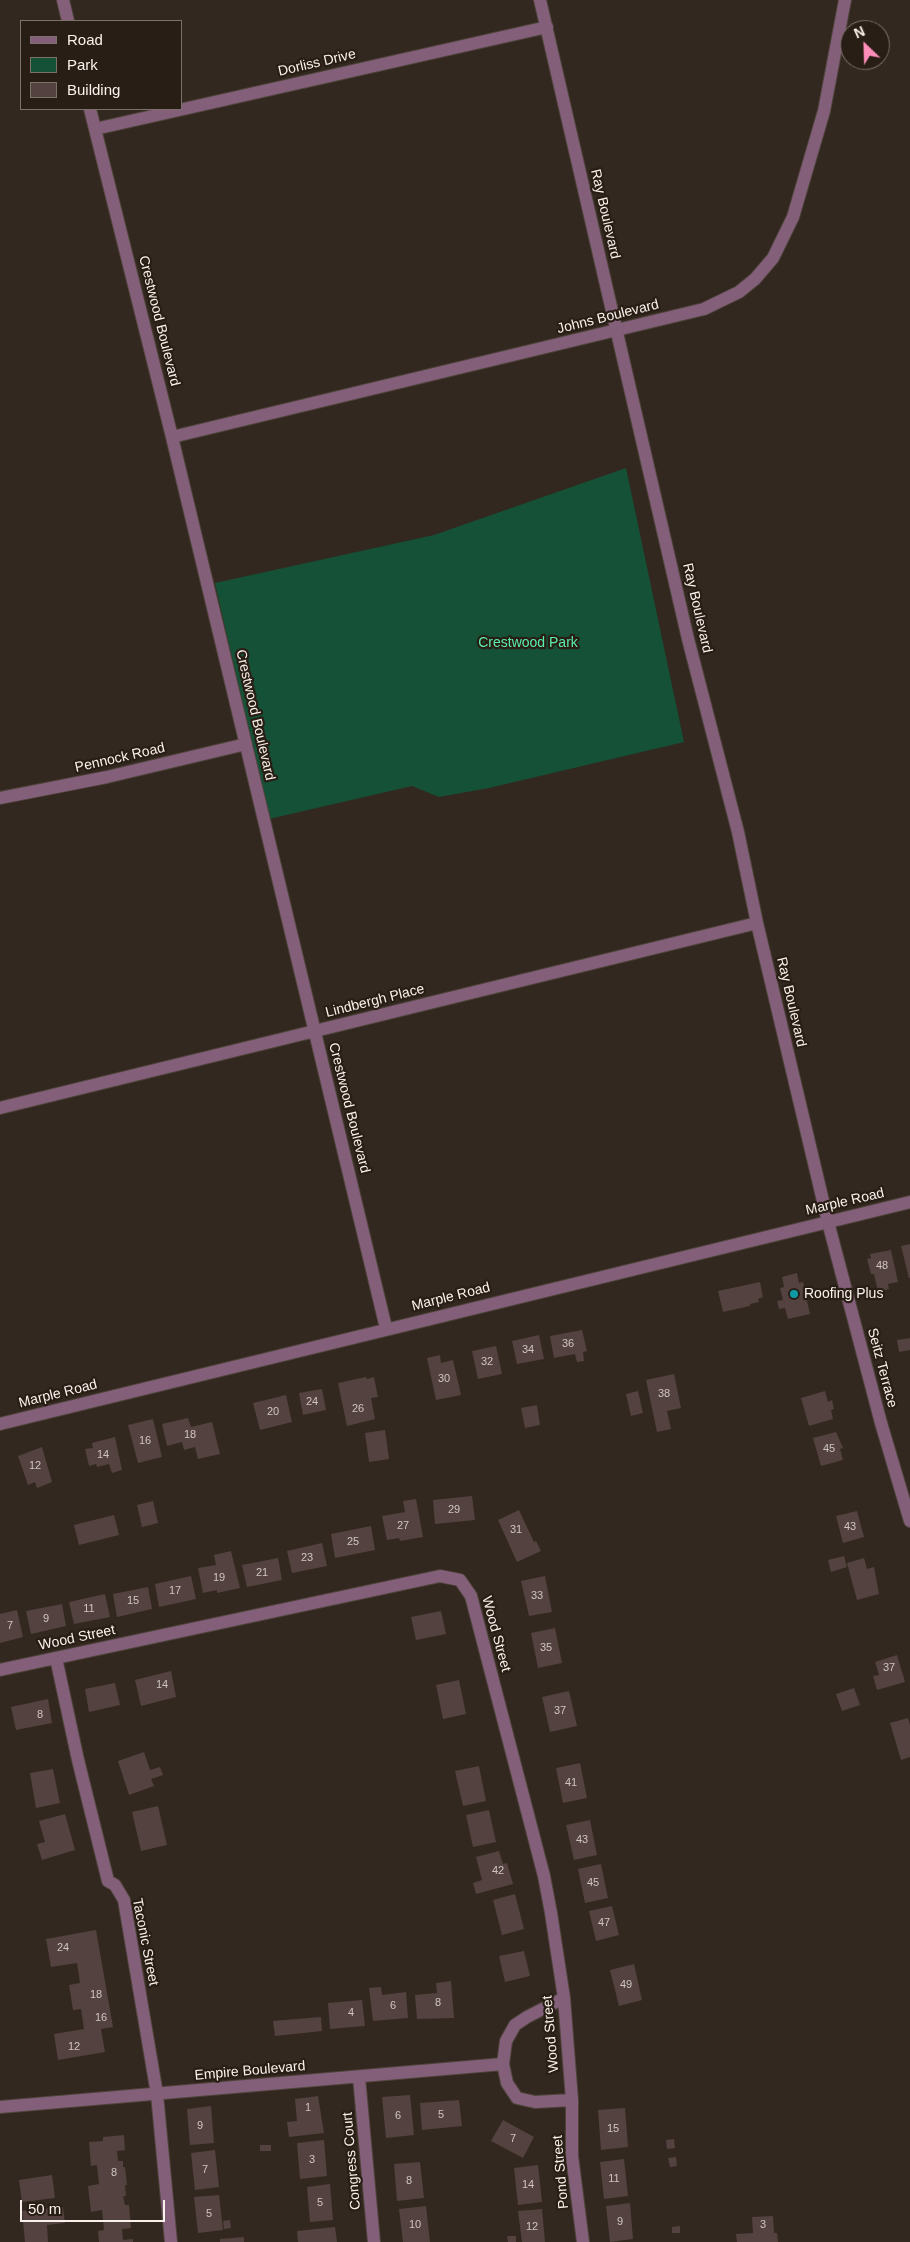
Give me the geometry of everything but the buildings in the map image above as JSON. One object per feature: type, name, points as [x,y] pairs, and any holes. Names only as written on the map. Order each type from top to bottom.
[{"type":"street","points":[[63,0],[68,20]]},
{"type":"street","name":"Ray Boulevard","points":[[540,0],[688,639],[738,832],[757,923],[828,1222]]},
{"type":"street","name":"Johns Boulevard","points":[[172,437],[704,309],[739,292],[773,258],[793,217],[824,111],[845,0]]},
{"type":"street","name":"Dorliss Drive","points":[[182,109],[547,27]]},
{"type":"street","name":"Crestwood Boulevard","points":[[90,110],[172,437],[386,1328]]},
{"type":"street","name":"Dorliss Drive","points":[[95,129],[179,110]]},
{"type":"street","name":"Pennock Road","points":[[0,798],[107,777],[246,744]]},
{"type":"street","name":"Lindbergh Place","points":[[0,1108],[757,923]]},
{"type":"street","name":"Marple Road","points":[[0,1424],[386,1328],[910,1202]]},
{"type":"street","name":"Seitz Terrace","points":[[828,1222],[881,1424],[910,1521]]},
{"type":"street","name":"Wood Street","points":[[0,1670],[440,1576],[460,1580],[471,1596],[544,1876],[564,1998],[572,2100]]},
{"type":"street","name":"Taconic Street","points":[[56,1658],[78,1760],[108,1881],[115,1885],[124,1900],[157,2094],[171,2242]]},
{"type":"street","points":[[564,1998],[527,2016],[515,2025],[506,2042],[503,2064],[507,2084],[517,2098],[535,2102],[572,2100]]},
{"type":"street","name":"Empire Boulevard","points":[[0,2107],[503,2064]]},
{"type":"street","name":"Congress Court","points":[[359,2077],[374,2242]]},
{"type":"street","name":"Pond Street","points":[[572,2100],[572,2156],[583,2242]]},
{"type":"green space","name":"Crestwood Park","points":[[626,468],[684,742],[489,788],[439,797],[412,786],[269,819],[215,583],[434,535]]},
{"type":"place","name":"Roofing Plus","points":[[794,1294]]}]
